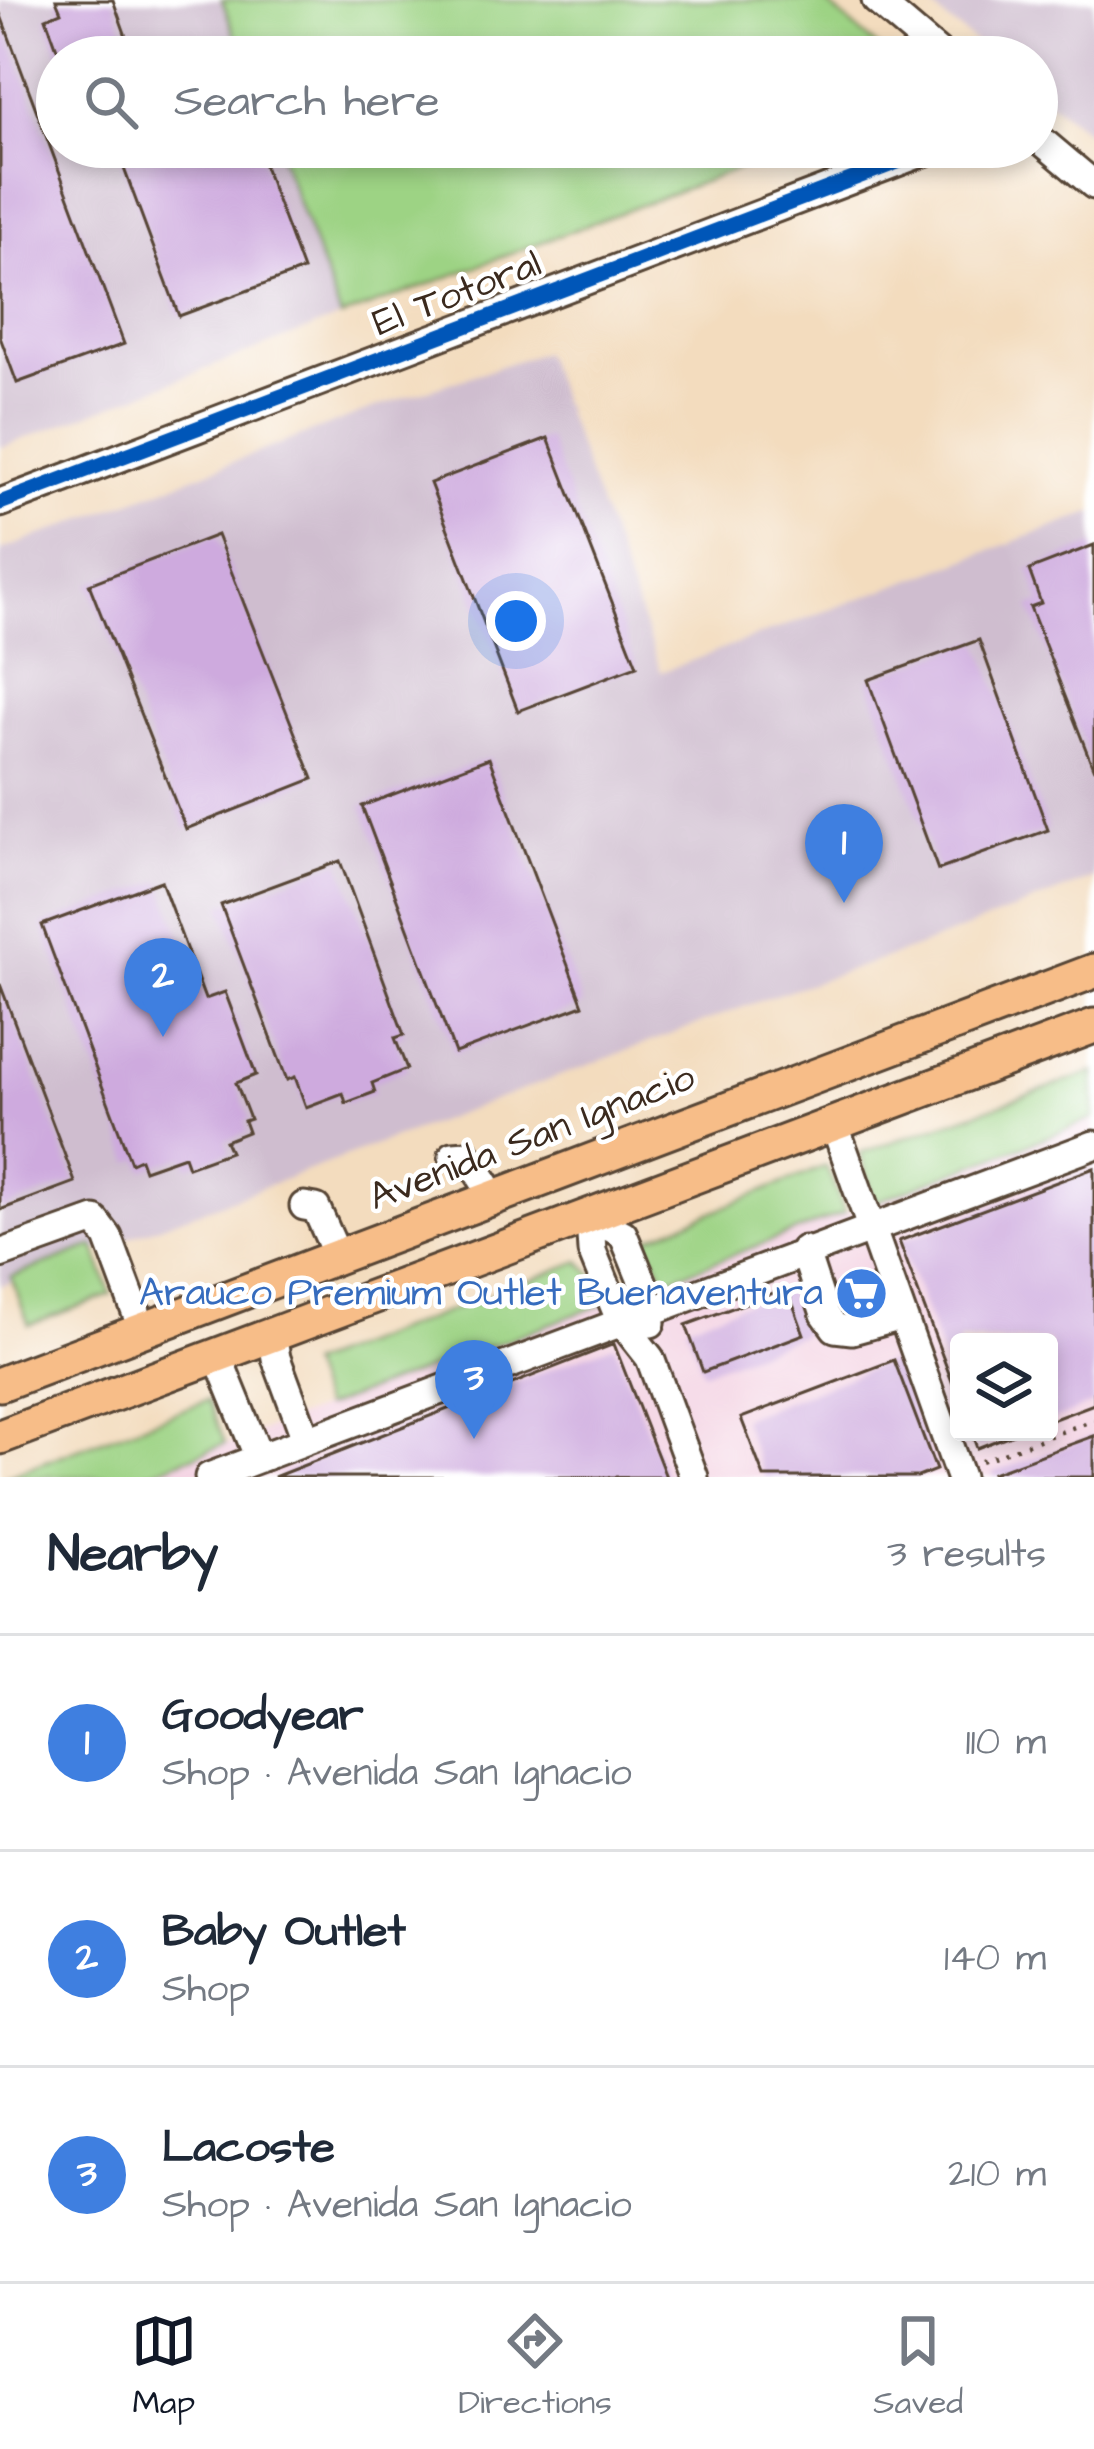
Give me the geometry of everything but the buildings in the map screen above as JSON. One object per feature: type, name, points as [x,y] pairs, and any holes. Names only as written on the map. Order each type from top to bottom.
[{"type":"main road","name":"Avenida San Ignacio","points":[[0,1384],[1094,971]]},
{"type":"main road","points":[[1038,992],[1041,1021],[1056,1041]]},
{"type":"main road","points":[[0,1437],[1094,1026]]},
{"type":"main road","points":[[896,1045],[912,1052],[921,1068],[914,1093]]},
{"type":"main road","points":[[49,1366],[48,1392],[65,1413]]},
{"type":"street","points":[[876,0],[919,36]]},
{"type":"street","points":[[1058,154],[1094,185]]},
{"type":"street","name":"El Totoral","points":[[0,503],[882,168]]},
{"type":"street","points":[[834,1123],[959,1473]]},
{"type":"street","points":[[208,1477],[1094,1144]]},
{"type":"street","points":[[453,1156],[467,1154],[494,1198]]},
{"type":"street","points":[[304,1206],[316,1208],[338,1257]]},
{"type":"street","points":[[598,1212],[623,1234],[651,1308],[650,1358]]},
{"type":"street","points":[[598,1212],[592,1251],[620,1320],[650,1358],[694,1477]]},
{"type":"street","points":[[0,1254],[95,1220],[108,1237],[143,1330]]},
{"type":"street","points":[[804,1250],[825,1314],[835,1328],[852,1330],[902,1316]]},
{"type":"street","points":[[272,1334],[276,1358],[306,1438]]},
{"type":"street","points":[[217,1355],[259,1458]]},
{"type":"path","points":[[959,1473],[1094,1420]]},
{"type":"shaded area","points":[[0,0],[222,0],[235,36],[36,36],[36,168],[285,168],[341,317],[0,448]]},
{"type":"shaded area","points":[[922,0],[1094,0],[1094,137],[1058,109],[1058,36],[967,36]]},
{"type":"shaded area","points":[[543,352],[661,672],[1094,512],[1094,878],[0,1286],[0,551],[377,407]]},
{"type":"shaded area","name":"Arauco Premium Outlet Buenaventura","points":[[1094,1119],[1094,1477],[138,1477]]},
{"type":"green space","points":[[222,0],[823,0],[865,36],[235,36]]},
{"type":"green space","points":[[285,168],[740,168],[341,317]]},
{"type":"green space","points":[[1094,1072],[1094,1119],[875,1202],[860,1153]]},
{"type":"green space","points":[[826,1166],[845,1213],[666,1280],[645,1239]]},
{"type":"green space","points":[[94,1246],[111,1295],[29,1325],[11,1277]]},
{"type":"green space","points":[[580,1261],[614,1300],[323,1408],[308,1365]]},
{"type":"green space","points":[[208,1400],[225,1444],[138,1477],[4,1477]]},
{"type":"cycle path","points":[[0,503],[882,168]]},
{"type":"place","name":"Goodyear","points":[[844,903]]},
{"type":"place","name":"Baby Outlet","points":[[163,1037]]},
{"type":"place","name":"Arauco Premium Outlet Buenaventura","points":[[862,1294]]},
{"type":"place","name":"Lacoste","points":[[474,1439]]}]
